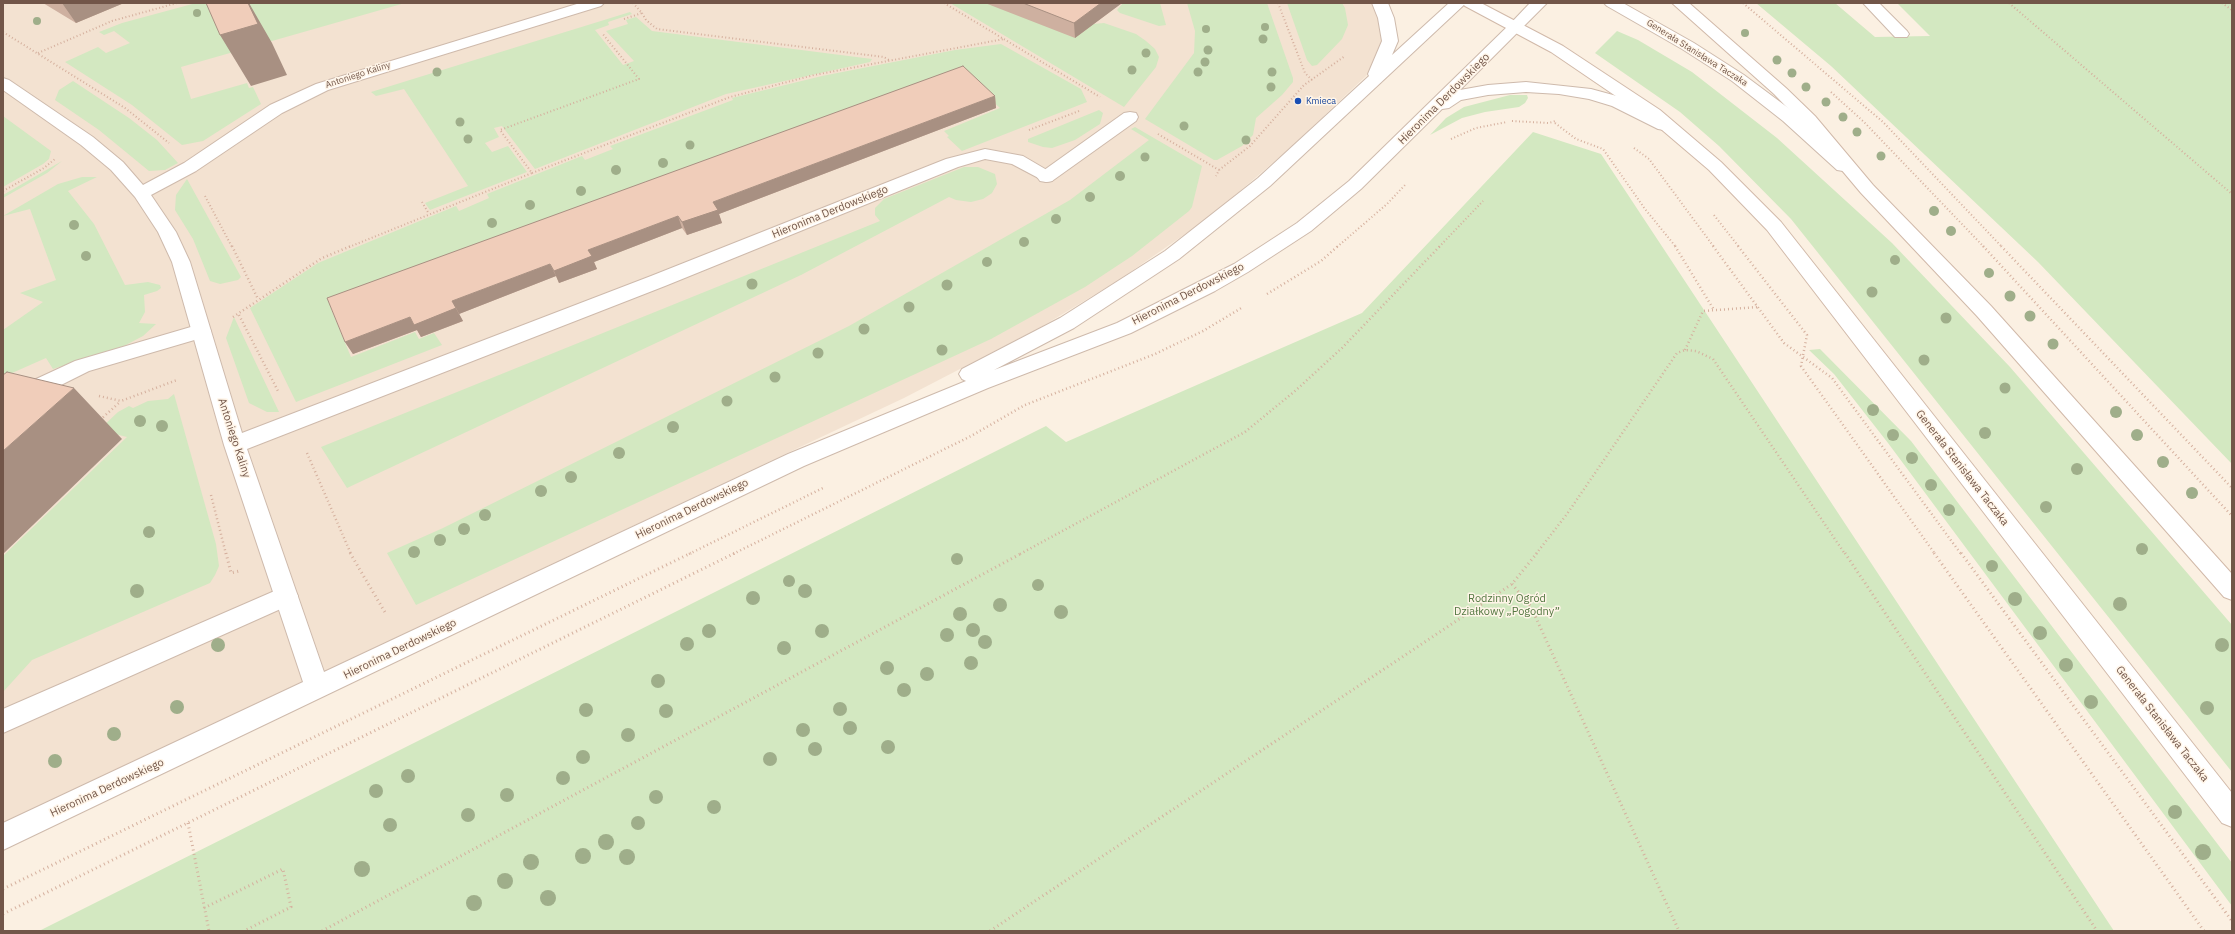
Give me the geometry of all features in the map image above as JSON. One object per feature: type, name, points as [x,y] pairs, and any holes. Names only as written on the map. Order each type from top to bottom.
[{"type":"street","name":"Antoniego Kaliny","points":[[141,193],[190,168],[276,109],[322,87],[596,3]]},
{"type":"street","points":[[1371,84],[1381,66],[1390,40],[1386,18],[1380,3]]},
{"type":"street","name":"Hieronima Derdowskiego","points":[[3,837],[796,460],[1067,323],[1118,292],[1172,255],[1224,216],[1303,147],[1458,3]]},
{"type":"street","points":[[1470,3],[1516,26]]},
{"type":"street","name":"Hieronima Derdowskiego","points":[[796,460],[981,383],[1110,334],[1208,286],[1241,268],[1304,227],[1361,180],[1539,3]]},
{"type":"street","name":"Generała Stanisława Taczaka","points":[[1612,3],[1693,49],[1764,97],[1820,145],[1867,189],[1984,311],[2232,590]]},
{"type":"street","name":"Generała Stanisława Taczaka","points":[[1680,3],[1780,91],[1809,120],[1867,189]]},
{"type":"street","points":[[1871,3],[1901,34]]},
{"type":"street","name":"Generała Stanisława Taczaka","points":[[1516,26],[1557,49],[1608,82],[1679,135],[1715,166],[1774,226],[2232,814]]},
{"type":"street","name":"Antoniego Kaliny","points":[[3,83],[87,141],[116,166],[141,193],[167,232],[181,262],[235,445],[318,688]]},
{"type":"street","name":"Generała Stanisława Taczaka","points":[[1430,112],[1456,96],[1472,92],[1508,87],[1560,89],[1591,94],[1618,102],[1650,117],[1679,135]]},
{"type":"street","name":"Hieronima Derdowskiego","points":[[235,445],[658,281],[952,163],[984,154],[991,155],[1017,160],[1046,177],[1130,117]]},
{"type":"street","points":[[3,406],[28,390],[82,366],[201,331]]},
{"type":"street","points":[[3,721],[286,596]]},
{"type":"path","points":[[38,54],[112,21],[177,3]]},
{"type":"path","points":[[633,3],[657,29],[884,57],[889,60]]},
{"type":"path","points":[[944,3],[1130,117],[1207,162]]},
{"type":"path","points":[[1278,3],[1305,73],[1312,80]]},
{"type":"path","points":[[1743,3],[1884,122],[2232,488]]},
{"type":"path","points":[[2009,3],[2232,194]]},
{"type":"path","points":[[2222,3],[2232,10]]},
{"type":"path","points":[[621,20],[642,13]]},
{"type":"path","points":[[532,173],[500,130],[640,79],[600,30],[605,28]]},
{"type":"path","points":[[201,331],[239,315],[258,299],[322,258],[532,173],[730,97],[814,75],[1004,39]]},
{"type":"path","points":[[1219,170],[1250,146],[1300,90],[1312,80],[1343,60],[1347,55]]},
{"type":"path","points":[[1826,88],[1864,122],[1936,196],[2232,516]]},
{"type":"path","points":[[1554,123],[1558,117]]},
{"type":"path","points":[[1449,140],[1476,128],[1509,121],[1554,123],[1576,139],[1603,149],[1645,209],[1681,254],[1714,310]]},
{"type":"path","points":[[1631,146],[1649,159],[1784,343],[1832,378],[2232,921]]},
{"type":"path","points":[[3,191],[44,168],[61,154]]},
{"type":"path","points":[[1262,296],[1321,261],[1387,204],[1409,181]]},
{"type":"path","points":[[322,931],[1245,432],[1295,391],[1342,348],[1483,201]]},
{"type":"path","points":[[422,202],[429,214]]},
{"type":"path","points":[[1712,212],[1806,335],[1801,366],[2204,931]]},
{"type":"path","points":[[3,914],[971,436],[1025,405],[1156,354],[1203,331],[1249,304]]},
{"type":"path","points":[[1685,350],[1703,311],[1758,307]]},
{"type":"path","points":[[239,315],[295,421],[347,547],[389,619]]},
{"type":"path","points":[[990,931],[1512,584],[1567,514],[1677,353],[1685,350],[1696,351],[1713,359],[1942,696],[2097,931]]},
{"type":"path","points":[[172,377],[181,384]]},
{"type":"path","points":[[96,425],[121,402]]},
{"type":"path","points":[[3,889],[826,487]]},
{"type":"path","points":[[209,488],[231,573],[276,562]]},
{"type":"path","points":[[1512,584],[1531,607],[1679,931]]},
{"type":"path","points":[[188,823],[209,931]]},
{"type":"path","points":[[204,908],[283,869],[291,908],[244,931]]},
{"type":"shaded area","points":[[3,3],[1373,3],[1382,31],[1383,48],[1366,76],[1290,148],[1211,216],[1119,280],[1041,327],[904,398],[3,823]]},
{"type":"green space","points":[[196,3],[405,3],[181,67],[191,99],[247,83],[249,88],[253,87],[261,104],[203,141],[182,145],[132,105],[65,62],[98,47],[106,53],[130,43],[114,31],[104,35],[99,32],[122,23]]},
{"type":"green space","points":[[950,3],[985,3],[1093,24],[1104,23],[1136,34],[1155,49],[1159,57],[1156,67],[1124,107]]},
{"type":"green space","points":[[1123,3],[1160,3],[1166,25],[1159,26],[1120,13],[1117,10]]},
{"type":"green space","points":[[1187,3],[1267,3],[1293,78],[1293,82],[1282,95],[1256,118],[1253,135],[1242,146],[1217,160],[1214,160],[1145,119],[1194,53],[1195,31]]},
{"type":"green space","points":[[1287,3],[1342,3],[1345,8],[1348,25],[1342,39],[1317,65],[1312,66],[1307,60]]},
{"type":"green space","points":[[1756,3],[1835,3],[1875,37],[1930,36],[1897,3],[2232,3],[2232,464],[2038,262],[1831,66]]},
{"type":"green space","points":[[630,12],[632,14],[608,22],[609,25],[595,30],[623,65],[634,61],[606,31],[628,24],[626,20],[636,17],[652,31],[872,59],[870,62],[726,94],[535,169],[502,126],[494,128],[499,137],[485,143],[492,152],[508,146],[527,172],[430,210],[425,203],[468,186],[404,89],[376,96],[371,92]]},
{"type":"green space","points":[[1617,31],[1638,40],[1692,72],[1777,138],[1892,243],[2010,367],[2232,625],[2232,772],[1791,219],[1719,146],[1680,112],[1595,53]]},
{"type":"green space","points":[[1001,44],[1081,89],[1087,102],[962,151],[947,137],[949,136],[944,131],[1000,108],[965,76],[331,309],[351,357],[415,332],[419,339],[434,333],[442,345],[296,402],[250,308],[318,263],[456,206],[459,211],[489,198],[487,194],[582,156],[585,160],[613,149],[610,146],[733,100],[732,98],[822,76],[955,50]]},
{"type":"green space","points":[[73,81],[129,118],[157,140],[178,163],[165,170],[149,171],[99,130],[55,100],[59,90]]},
{"type":"green space","points":[[1510,95],[1527,95],[1528,98],[1525,103],[1519,107],[1485,112],[1462,118],[1430,135],[1446,118],[1464,107]]},
{"type":"green space","points":[[1099,110],[1103,113],[1100,124],[1075,140],[1052,148],[1043,147],[1028,142],[1028,139]]},
{"type":"green space","points":[[3,116],[51,151],[49,159],[43,164],[3,187]]},
{"type":"green space","points":[[1135,127],[1202,166],[1192,207],[1189,211],[1132,256],[1085,287],[991,339],[416,605],[387,553],[443,528],[849,326],[1070,200],[1149,140],[1131,129]]},
{"type":"green space","name":"Rodzinny Ogród Działkowy „Pogodny”","points":[[1533,132],[1601,154],[2114,931],[39,931],[1046,426],[1066,442],[1362,313]]},
{"type":"green space","points":[[62,161],[47,173],[3,198],[3,195]]},
{"type":"green space","points":[[964,167],[978,167],[995,174],[997,184],[992,193],[983,199],[971,202],[956,200],[949,197],[801,275],[347,488],[321,447],[880,221],[875,215],[875,208],[884,199]]},
{"type":"green space","points":[[82,177],[97,177],[68,191],[94,224],[125,285],[148,282],[160,285],[161,288],[157,291],[144,295],[145,312],[139,323],[156,324],[143,336],[124,346],[53,369],[46,358],[3,377],[3,330],[43,302],[20,293],[56,280],[30,209],[3,216],[58,184]]},
{"type":"green space","points":[[187,179],[241,277],[238,280],[220,284],[210,281],[193,239],[175,210],[176,195]]},
{"type":"green space","points":[[234,317],[279,412],[267,412],[249,403],[226,338]]},
{"type":"green space","points":[[1820,349],[1911,441],[2232,863],[2232,906],[1888,443],[1834,374],[1809,350]]},
{"type":"green space","points":[[174,394],[216,544],[219,566],[215,575],[210,583],[32,660],[3,692],[3,556],[127,437],[99,430],[118,412],[129,406],[133,408],[148,401],[168,399]]},
{"type":"building","points":[[206,3],[248,3],[258,24],[220,35]]},
{"type":"building","points":[[1023,3],[1101,3],[1074,23]]},
{"type":"building","points":[[963,66],[995,96],[713,202],[718,210],[682,222],[678,216],[588,250],[592,256],[554,271],[550,264],[452,301],[456,308],[414,325],[410,317],[345,342],[327,298]]},
{"type":"building","points":[[7,372],[74,388],[3,451],[3,375]]},
{"type":"place","name":"Kmieca","points":[[1298,101]]}]
